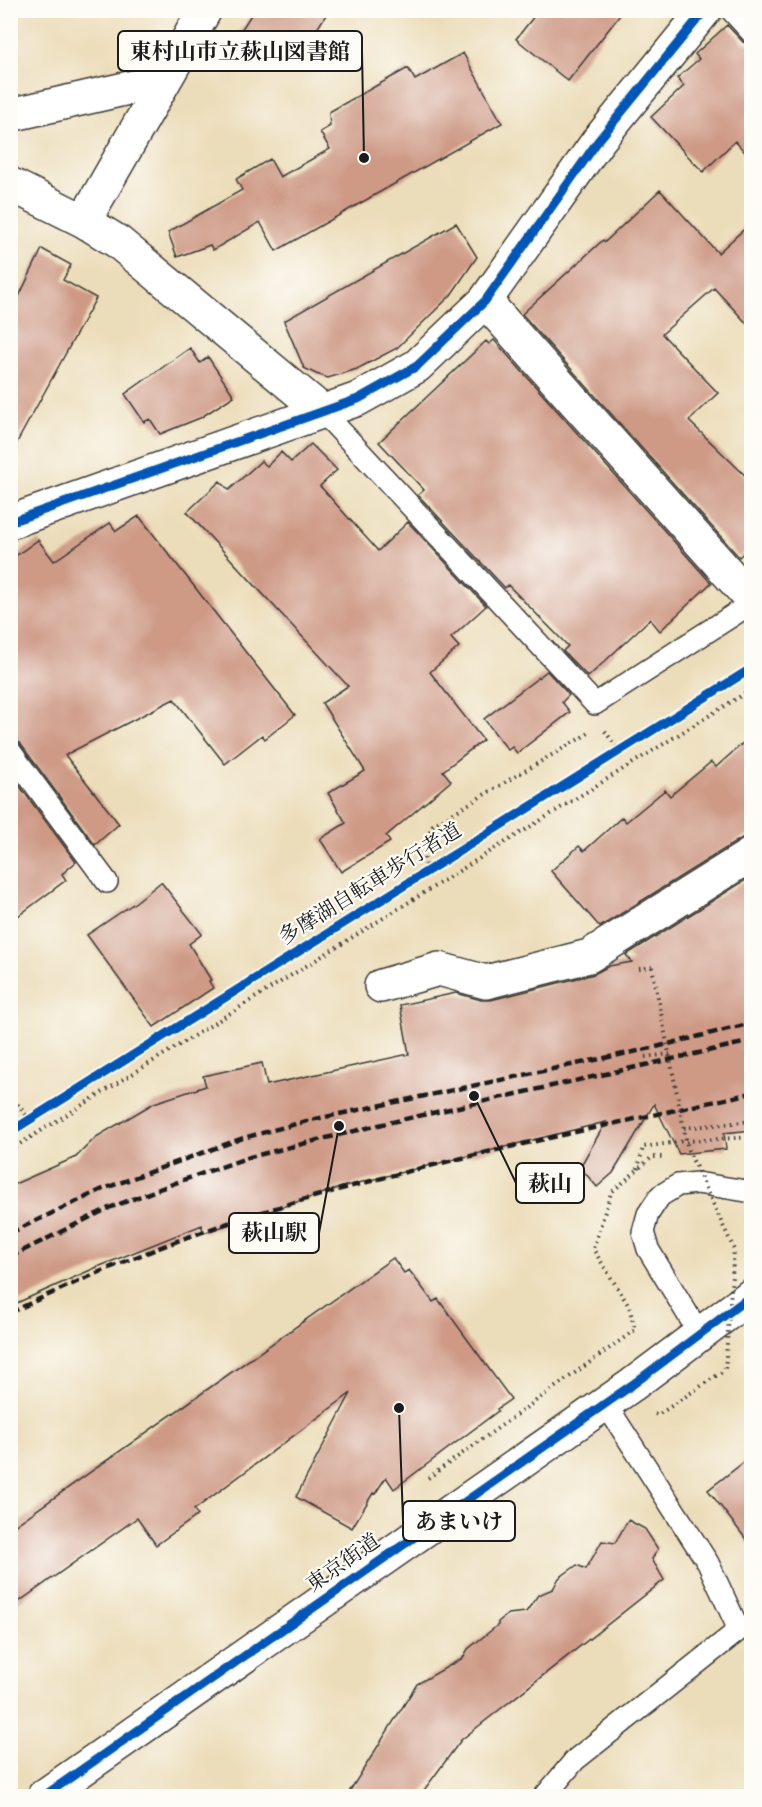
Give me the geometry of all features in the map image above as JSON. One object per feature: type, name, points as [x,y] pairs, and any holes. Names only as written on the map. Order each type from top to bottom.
[{"type":"street","points":[[84,221],[205,10]]},
{"type":"street","points":[[10,522],[358,399],[417,366],[485,301],[598,141],[705,10]]},
{"type":"street","points":[[10,115],[164,80]]},
{"type":"street","points":[[10,184],[84,221],[118,242],[322,411]]},
{"type":"street","points":[[485,301],[752,602]]},
{"type":"street","points":[[381,986],[439,969],[486,982],[589,956],[752,855]]},
{"type":"street","name":"東京街道","points":[[44,1797],[632,1385],[752,1295]]},
{"type":"lane","points":[[731,10],[752,33]]},
{"type":"lane","points":[[322,411],[595,704],[752,602]]},
{"type":"lane","points":[[10,751],[107,882]]},
{"type":"lane","points":[[699,1333],[648,1249],[643,1232],[648,1214],[660,1196],[678,1185],[697,1183],[752,1192]]},
{"type":"lane","points":[[545,1797],[575,1760],[739,1630],[708,1563],[605,1403]]},
{"type":"path","points":[[10,1150],[752,689]]},
{"type":"path","points":[[595,704],[601,726],[619,751]]},
{"type":"path","points":[[427,872],[422,847],[432,825],[601,726]]},
{"type":"path","points":[[609,758],[628,745]]},
{"type":"path","points":[[652,967],[688,1149],[734,1250],[725,1370],[658,1415]]},
{"type":"path","points":[[645,1058],[670,1054]]},
{"type":"path","points":[[10,1095],[30,1120]]},
{"type":"path","points":[[20,1126],[40,1114]]},
{"type":"path","points":[[684,1128],[752,1121]]},
{"type":"path","points":[[638,1169],[643,1148],[686,1141],[752,1137]]},
{"type":"path","points":[[428,1478],[635,1330],[629,1306],[593,1249],[611,1192],[652,1157],[674,1157]]},
{"type":"path","points":[[685,1158],[696,1158]]},
{"type":"path","points":[[723,1356],[733,1349]]},
{"type":"building","points":[[254,10],[329,10],[292,69],[238,35]]},
{"type":"building","points":[[539,10],[624,10],[568,81],[516,39]]},
{"type":"building","points":[[727,25],[743,42],[752,45],[752,160],[735,141],[703,172],[651,117],[684,86],[677,78],[699,59],[695,54]]},
{"type":"building","points":[[463,53],[502,123],[276,251],[260,222],[213,250],[210,245],[177,257],[168,232],[242,190],[236,179],[270,159],[280,177],[330,149],[320,132],[330,126],[329,112],[408,68],[415,80]]},
{"type":"building","points":[[660,190],[718,253],[752,222],[752,329],[714,288],[662,334],[718,393],[689,421],[752,482],[752,545],[739,557],[522,314],[603,240],[605,242]]},
{"type":"building","points":[[456,223],[477,257],[451,295],[397,348],[357,369],[328,378],[304,368],[284,321]]},
{"type":"building","points":[[42,249],[71,265],[63,280],[96,298],[10,455],[10,315]]},
{"type":"building","points":[[494,340],[711,583],[660,631],[650,619],[588,677],[563,651],[568,646],[508,585],[505,588],[418,495],[424,490],[379,442],[486,341],[489,344]]},
{"type":"building","points":[[190,348],[200,363],[208,357],[234,396],[200,418],[160,434],[150,419],[144,422],[125,394]]},
{"type":"building","points":[[311,444],[337,470],[320,486],[378,551],[408,522],[486,606],[451,638],[459,647],[430,672],[483,740],[443,771],[451,781],[386,836],[390,842],[341,872],[320,839],[346,823],[328,793],[365,771],[322,703],[348,686],[187,512],[220,481],[229,490],[261,461],[267,466],[281,452],[291,462]]},
{"type":"building","points":[[139,516],[295,715],[265,739],[262,735],[225,764],[174,699],[65,755],[119,824],[95,845],[20,743],[10,739],[10,560],[38,540],[54,561],[110,523],[116,531]]},
{"type":"building","points":[[547,671],[569,695],[562,702],[570,712],[517,753],[512,747],[508,750],[484,719]]},
{"type":"building","points":[[752,735],[752,835],[742,838],[600,927],[551,871],[579,846],[584,851],[622,817],[626,822],[665,790],[670,796],[711,762],[716,767]]},
{"type":"building","points":[[10,773],[76,862],[62,874],[66,880],[10,922]]},
{"type":"building","points":[[752,876],[752,1130],[724,1133],[726,1149],[679,1154],[654,1104],[613,1173],[597,1187],[580,1167],[606,1122],[342,1187],[203,1233],[202,1225],[95,1268],[10,1306],[10,1186],[76,1157],[96,1137],[154,1103],[206,1086],[203,1076],[262,1063],[267,1085],[409,1054],[400,1005],[456,993],[481,1000],[491,1000],[594,974],[609,966],[632,962],[626,955]]},
{"type":"building","points":[[161,882],[202,934],[189,944],[211,980],[209,981],[213,988],[154,1027],[87,935]]},
{"type":"building","points":[[393,1258],[404,1273],[409,1270],[433,1302],[438,1299],[511,1399],[497,1409],[498,1411],[394,1489],[386,1477],[375,1494],[373,1493],[352,1528],[296,1497],[351,1393],[194,1510],[198,1515],[156,1545],[137,1518],[10,1608],[10,1529]]},
{"type":"building","points":[[752,1456],[752,1547],[708,1490]]},
{"type":"building","points":[[628,1520],[645,1529],[658,1549],[652,1559],[664,1580],[461,1740],[419,1797],[346,1797],[417,1684],[463,1658],[468,1649],[508,1614],[526,1612],[538,1595],[553,1589],[559,1578],[577,1565],[586,1569],[602,1541],[615,1543]]},
{"type":"railway","points":[[10,1233],[103,1189],[243,1138],[311,1120],[652,1048],[752,1023]]},
{"type":"railway","points":[[10,1257],[109,1208],[250,1157],[383,1124],[752,1041]]},
{"type":"railway","points":[[10,1313],[69,1285],[159,1248],[219,1226],[312,1197],[500,1149],[752,1093]]},
{"type":"cycle path","points":[[10,522],[358,399],[417,366],[485,301],[598,141],[705,10]]},
{"type":"cycle path","name":"多摩湖自転車歩行者道","points":[[10,1132],[752,668]]},
{"type":"cycle path","points":[[44,1796],[632,1385],[752,1295]]},
{"type":"place","name":"東村山市立萩山図書館","points":[[364,158]]},
{"type":"place","name":"萩山","points":[[474,1096]]},
{"type":"place","name":"萩山駅","points":[[339,1126]]},
{"type":"place","name":"あまいけ","points":[[399,1408]]}]
